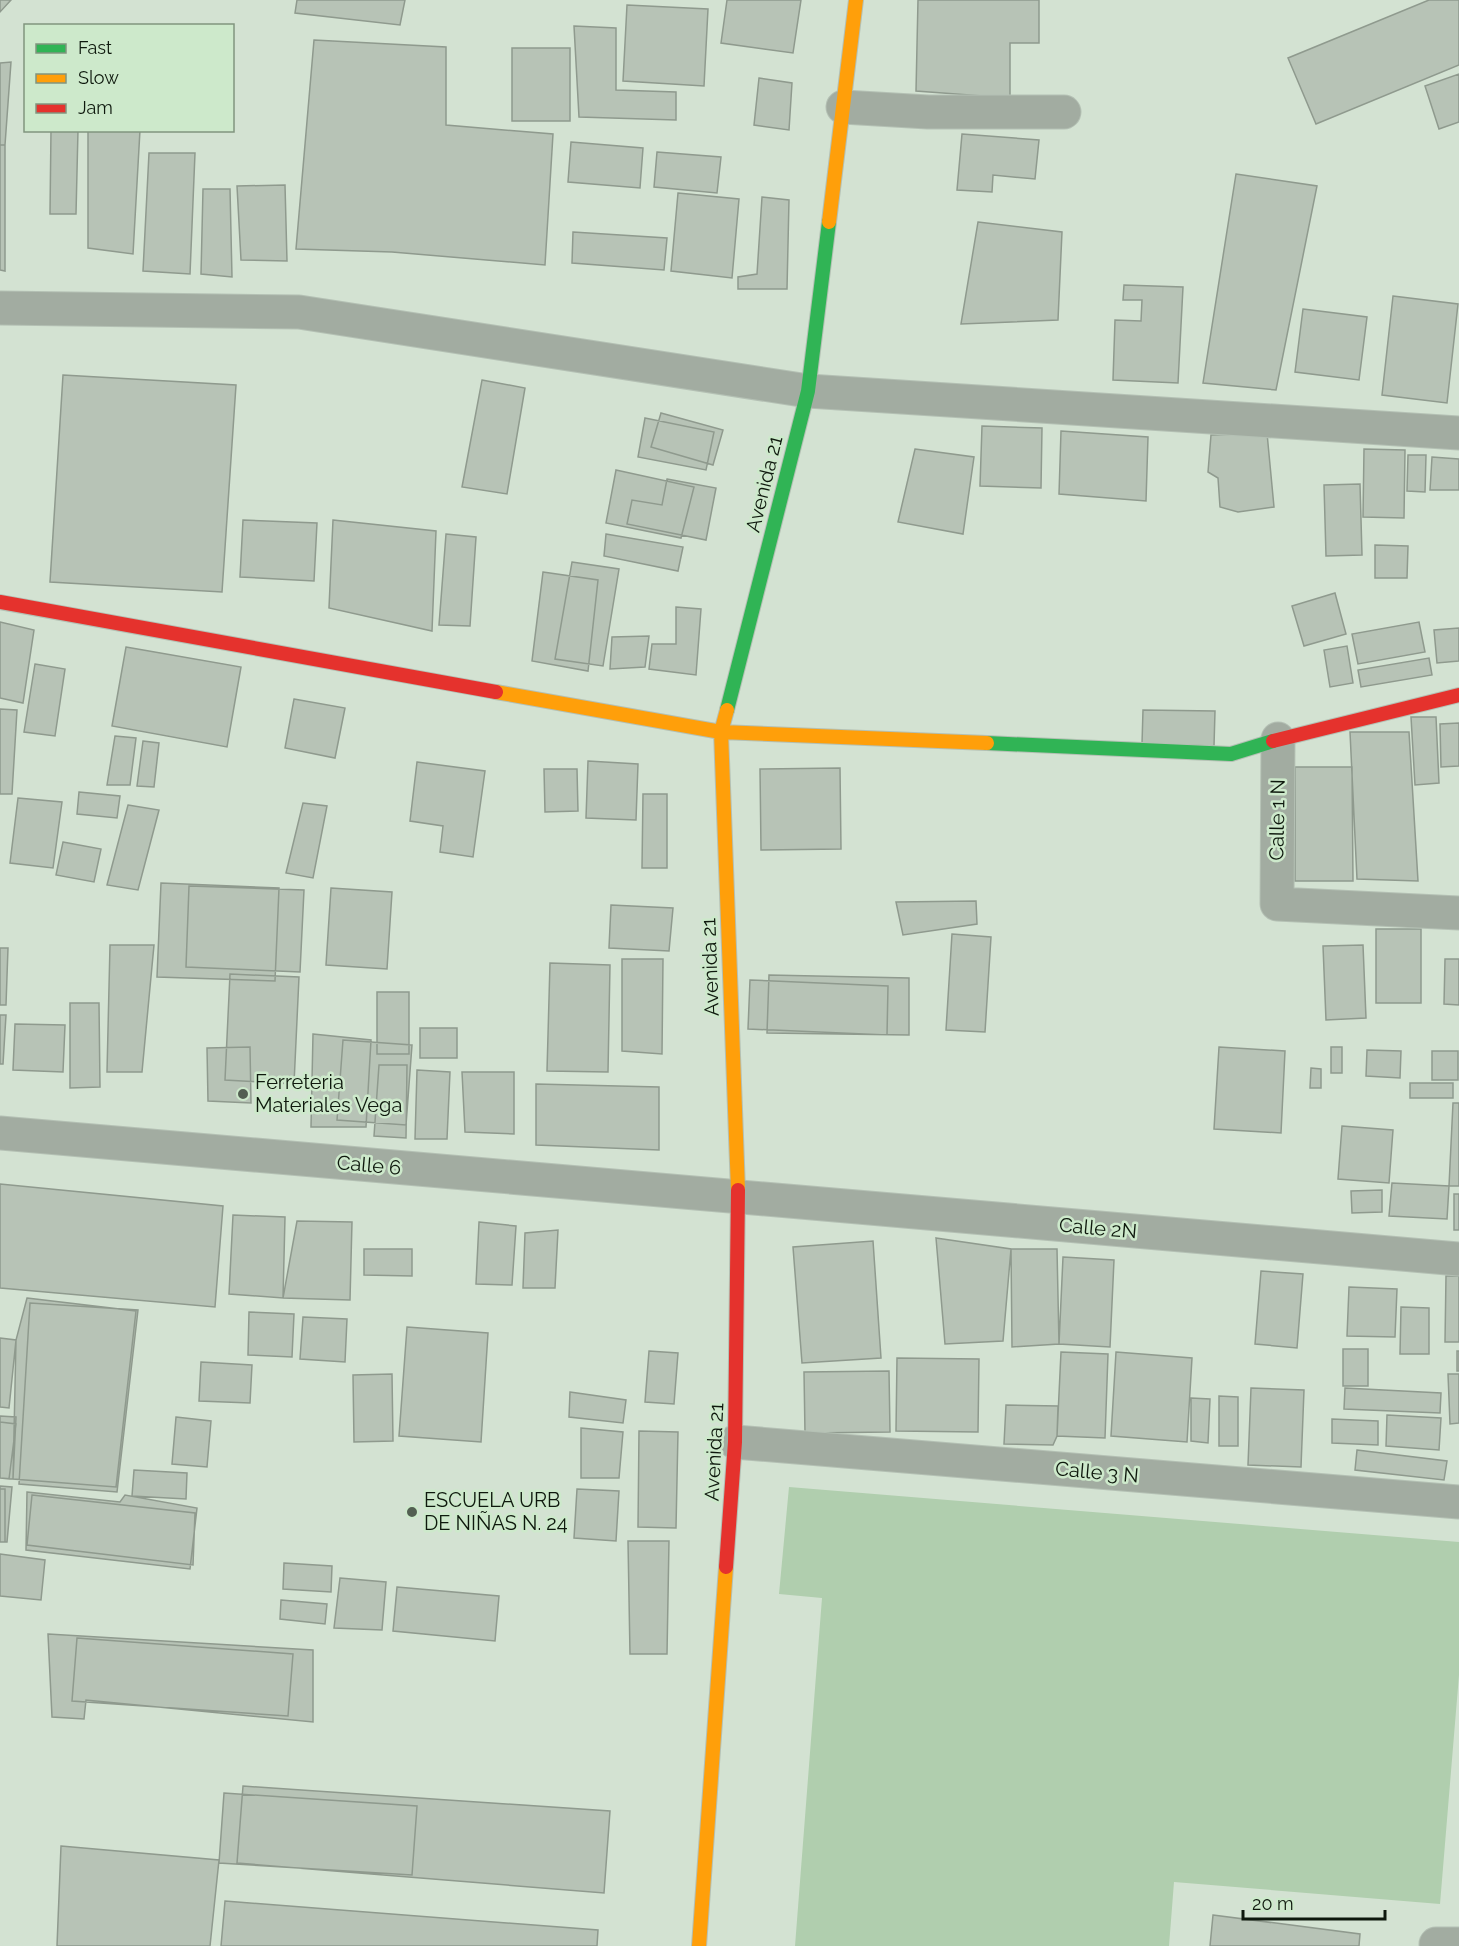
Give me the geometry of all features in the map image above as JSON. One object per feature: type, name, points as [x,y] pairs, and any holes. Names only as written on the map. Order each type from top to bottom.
[{"type":"main road","name":"Avenida 21","points":[[699,1946],[735,1442],[738,1197],[721,732],[807,392],[856,0]]},
{"type":"main road","points":[[0,602],[721,732],[1231,754],[1459,695]]},
{"type":"street","points":[[843,107],[928,112],[1064,112]]},
{"type":"street","points":[[0,308],[299,312],[807,392],[1459,433]]},
{"type":"street","name":"Calle 1 N","points":[[1278,740],[1277,904],[1459,913]]},
{"type":"street","name":"Calle 6","points":[[0,1133],[738,1197]]},
{"type":"street","name":"Calle 2N","points":[[738,1197],[1459,1258]]},
{"type":"street","name":"Calle 3 N","points":[[735,1442],[1459,1502]]},
{"type":"green space","points":[[789,1487],[1459,1542],[1459,1675],[1440,1904],[1174,1882],[1169,1946],[795,1946],[822,1598],[779,1594]]},
{"type":"building","points":[[0,0],[11,0],[0,12]]},
{"type":"building","points":[[297,0],[405,0],[400,25],[295,13]]},
{"type":"building","points":[[727,0],[801,0],[793,53],[721,43]]},
{"type":"building","points":[[918,0],[1039,0],[1039,43],[1010,43],[1010,98],[916,91]]},
{"type":"building","points":[[1429,0],[1459,0],[1459,65],[1316,124],[1288,58]]},
{"type":"building","points":[[627,5],[708,9],[704,86],[623,81]]},
{"type":"building","points":[[574,26],[616,28],[616,90],[676,92],[676,120],[579,117]]},
{"type":"building","points":[[314,40],[446,47],[446,125],[553,134],[545,265],[392,252],[296,249]]},
{"type":"building","points":[[512,48],[570,48],[570,121],[512,121]]},
{"type":"building","points":[[11,62],[5,145],[0,145],[0,63]]},
{"type":"building","points":[[1459,74],[1459,122],[1439,129],[1425,86]]},
{"type":"building","points":[[759,78],[792,83],[789,130],[754,125]]},
{"type":"building","points":[[51,132],[78,132],[76,214],[50,214]]},
{"type":"building","points":[[88,132],[140,132],[133,254],[88,248]]},
{"type":"building","points":[[962,134],[1039,140],[1035,179],[993,175],[992,192],[957,190]]},
{"type":"building","points":[[571,142],[643,148],[640,188],[568,182]]},
{"type":"building","points":[[0,145],[5,145],[5,271],[0,270]]},
{"type":"building","points":[[657,152],[721,157],[717,193],[654,187]]},
{"type":"building","points":[[149,153],[195,153],[190,274],[143,271]]},
{"type":"building","points":[[1236,174],[1317,186],[1276,390],[1203,383]]},
{"type":"building","points":[[285,185],[287,261],[241,260],[237,186]]},
{"type":"building","points":[[203,189],[230,189],[232,277],[201,274]]},
{"type":"building","points":[[678,193],[739,199],[732,278],[671,271]]},
{"type":"building","points":[[762,197],[789,200],[787,289],[738,289],[738,277],[757,274]]},
{"type":"building","points":[[978,222],[1062,232],[1058,320],[961,324]]},
{"type":"building","points":[[573,232],[667,238],[664,270],[572,263]]},
{"type":"building","points":[[1124,285],[1183,287],[1178,383],[1113,380],[1115,320],[1141,321],[1142,300],[1123,300]]},
{"type":"building","points":[[1393,296],[1458,304],[1447,403],[1382,395]]},
{"type":"building","points":[[1303,309],[1367,317],[1359,380],[1295,372]]},
{"type":"building","points":[[63,375],[236,385],[222,592],[50,582]]},
{"type":"building","points":[[482,380],[525,388],[507,494],[462,487]]},
{"type":"building","points":[[661,413],[723,430],[713,465],[651,447]]},
{"type":"building","points":[[645,418],[714,432],[706,470],[638,457]]},
{"type":"building","points":[[982,426],[1042,428],[1041,488],[980,486]]},
{"type":"building","points":[[1061,431],[1148,437],[1146,501],[1059,494]]},
{"type":"building","points":[[1267,433],[1274,507],[1238,512],[1220,507],[1218,478],[1208,472],[1211,435]]},
{"type":"building","points":[[915,449],[974,457],[963,534],[898,522]]},
{"type":"building","points":[[1364,449],[1405,450],[1404,518],[1363,517]]},
{"type":"building","points":[[1408,455],[1426,455],[1425,492],[1407,491]]},
{"type":"building","points":[[1432,457],[1459,459],[1459,490],[1430,490]]},
{"type":"building","points":[[616,470],[694,487],[681,538],[606,523]]},
{"type":"building","points":[[667,479],[716,488],[706,540],[627,524],[632,500],[662,505]]},
{"type":"building","points":[[1360,484],[1362,555],[1326,556],[1324,485]]},
{"type":"building","points":[[243,520],[317,523],[314,581],[240,577]]},
{"type":"building","points":[[333,520],[436,531],[432,631],[329,608]]},
{"type":"building","points":[[446,534],[476,537],[470,626],[439,625]]},
{"type":"building","points":[[606,534],[683,547],[678,571],[604,556]]},
{"type":"building","points":[[1375,545],[1408,546],[1407,578],[1375,578]]},
{"type":"building","points":[[572,562],[619,569],[603,666],[555,659]]},
{"type":"building","points":[[543,572],[598,580],[588,671],[532,661]]},
{"type":"building","points":[[1335,593],[1346,634],[1304,646],[1292,606]]},
{"type":"building","points":[[676,607],[701,609],[696,675],[649,669],[652,644],[676,644]]},
{"type":"building","points":[[0,622],[34,630],[23,703],[0,698]]},
{"type":"building","points":[[1419,622],[1425,652],[1358,664],[1352,634]]},
{"type":"building","points":[[1459,628],[1459,661],[1437,663],[1434,630]]},
{"type":"building","points":[[649,636],[645,667],[610,669],[612,637]]},
{"type":"building","points":[[1347,646],[1353,683],[1330,687],[1324,650]]},
{"type":"building","points":[[126,647],[241,667],[227,747],[112,726]]},
{"type":"building","points":[[1429,658],[1432,675],[1361,687],[1358,670]]},
{"type":"building","points":[[35,664],[65,669],[55,736],[24,732]]},
{"type":"building","points":[[294,699],[345,708],[335,758],[285,748]]},
{"type":"building","points":[[0,709],[17,710],[12,794],[0,794]]},
{"type":"building","points":[[1143,710],[1215,711],[1214,746],[1142,744]]},
{"type":"building","points":[[1411,717],[1436,717],[1439,783],[1415,785]]},
{"type":"building","points":[[1459,723],[1459,766],[1441,767],[1440,724]]},
{"type":"building","points":[[1350,732],[1409,732],[1418,881],[1357,879]]},
{"type":"building","points":[[115,736],[136,738],[130,785],[107,785]]},
{"type":"building","points":[[143,741],[159,743],[154,787],[137,786]]},
{"type":"building","points":[[588,761],[638,764],[636,820],[586,818]]},
{"type":"building","points":[[417,762],[485,771],[473,857],[440,852],[443,826],[410,821]]},
{"type":"building","points":[[1295,767],[1352,767],[1353,881],[1295,881]]},
{"type":"building","points":[[840,768],[841,849],[761,850],[760,769]]},
{"type":"building","points":[[544,769],[577,769],[578,811],[545,812]]},
{"type":"building","points":[[79,792],[120,796],[117,818],[77,814]]},
{"type":"building","points":[[643,794],[667,794],[667,868],[642,868]]},
{"type":"building","points":[[18,798],[62,802],[53,868],[10,863]]},
{"type":"building","points":[[303,803],[327,806],[313,878],[286,873]]},
{"type":"building","points":[[128,805],[159,810],[138,890],[107,885]]},
{"type":"building","points":[[63,842],[101,849],[94,882],[56,875]]},
{"type":"building","points":[[161,883],[279,888],[275,981],[157,977]]},
{"type":"building","points":[[189,886],[304,890],[300,972],[186,967]]},
{"type":"building","points":[[331,888],[392,892],[387,969],[326,965]]},
{"type":"building","points":[[976,901],[977,924],[903,935],[896,902]]},
{"type":"building","points":[[611,905],[673,908],[669,951],[609,948]]},
{"type":"building","points":[[1376,929],[1421,929],[1421,1003],[1376,1003]]},
{"type":"building","points":[[952,934],[991,937],[985,1032],[946,1030]]},
{"type":"building","points":[[110,945],[154,945],[142,1072],[107,1072]]},
{"type":"building","points":[[1363,945],[1366,1018],[1326,1020],[1323,946]]},
{"type":"building","points":[[0,948],[8,948],[6,1005],[0,1005]]},
{"type":"building","points":[[622,959],[663,959],[662,1054],[622,1051]]},
{"type":"building","points":[[1445,959],[1459,959],[1459,1005],[1444,1004]]},
{"type":"building","points":[[550,963],[610,965],[608,1072],[547,1071]]},
{"type":"building","points":[[230,974],[299,977],[294,1084],[225,1080]]},
{"type":"building","points":[[769,975],[909,978],[909,1035],[767,1033]]},
{"type":"building","points":[[750,980],[888,986],[887,1035],[748,1029]]},
{"type":"building","points":[[377,992],[409,992],[409,1054],[377,1054]]},
{"type":"building","points":[[70,1003],[99,1003],[100,1087],[70,1088]]},
{"type":"building","points":[[0,1015],[6,1015],[3,1064],[0,1064]]},
{"type":"building","points":[[15,1024],[65,1025],[63,1072],[13,1070]]},
{"type":"building","points":[[420,1028],[457,1028],[457,1058],[420,1058]]},
{"type":"building","points":[[313,1034],[371,1040],[366,1127],[311,1127]]},
{"type":"building","points":[[343,1040],[412,1045],[406,1125],[337,1120]]},
{"type":"building","points":[[250,1047],[251,1103],[208,1101],[207,1048]]},
{"type":"building","points":[[1219,1047],[1285,1051],[1281,1133],[1214,1129]]},
{"type":"building","points":[[1331,1047],[1342,1047],[1342,1073],[1331,1073]]},
{"type":"building","points":[[1367,1050],[1401,1051],[1400,1078],[1366,1076]]},
{"type":"building","points":[[1432,1051],[1458,1051],[1458,1080],[1432,1080]]},
{"type":"building","points":[[379,1065],[407,1065],[406,1138],[374,1136]]},
{"type":"building","points":[[1311,1068],[1321,1069],[1321,1088],[1310,1088]]},
{"type":"building","points":[[417,1070],[450,1072],[447,1139],[415,1139]]},
{"type":"building","points":[[462,1072],[514,1072],[514,1134],[465,1132]]},
{"type":"building","points":[[1410,1083],[1453,1083],[1453,1098],[1410,1098]]},
{"type":"building","points":[[536,1084],[659,1087],[659,1150],[536,1145]]},
{"type":"building","points":[[1453,1103],[1459,1103],[1459,1186],[1449,1186]]},
{"type":"building","points":[[1342,1126],[1393,1130],[1389,1183],[1338,1179]]},
{"type":"building","points":[[1392,1183],[1449,1186],[1447,1219],[1389,1216]]},
{"type":"building","points":[[0,1184],[223,1206],[215,1307],[0,1288]]},
{"type":"building","points":[[1382,1190],[1382,1212],[1352,1213],[1351,1191]]},
{"type":"building","points":[[1454,1194],[1459,1194],[1459,1230],[1454,1230]]},
{"type":"building","points":[[233,1215],[285,1217],[283,1298],[229,1294]]},
{"type":"building","points":[[297,1221],[352,1222],[350,1300],[283,1298]]},
{"type":"building","points":[[479,1222],[516,1226],[512,1285],[476,1284]]},
{"type":"building","points":[[558,1230],[555,1288],[523,1288],[525,1233]]},
{"type":"building","points":[[936,1238],[1011,1249],[1003,1341],[945,1344]]},
{"type":"building","points":[[873,1241],[881,1358],[802,1363],[793,1247]]},
{"type":"building","points":[[364,1249],[412,1249],[412,1276],[364,1275]]},
{"type":"building","points":[[1011,1249],[1057,1249],[1059,1344],[1012,1347]]},
{"type":"building","points":[[1063,1257],[1114,1260],[1110,1347],[1059,1344]]},
{"type":"building","points":[[1261,1271],[1303,1274],[1297,1348],[1255,1344]]},
{"type":"building","points":[[1446,1276],[1459,1276],[1459,1342],[1445,1342]]},
{"type":"building","points":[[1349,1287],[1397,1289],[1395,1337],[1347,1336]]},
{"type":"building","points":[[27,1298],[136,1311],[116,1487],[13,1479],[16,1340]]},
{"type":"building","points":[[30,1303],[138,1310],[117,1492],[19,1484]]},
{"type":"building","points":[[1401,1307],[1429,1308],[1429,1354],[1400,1354]]},
{"type":"building","points":[[249,1312],[294,1314],[292,1357],[248,1355]]},
{"type":"building","points":[[303,1317],[347,1319],[345,1362],[300,1359]]},
{"type":"building","points":[[407,1327],[488,1333],[481,1442],[399,1436]]},
{"type":"building","points":[[0,1338],[16,1340],[9,1408],[0,1407]]},
{"type":"building","points":[[1343,1349],[1368,1349],[1368,1386],[1343,1386]]},
{"type":"building","points":[[649,1351],[678,1353],[674,1404],[645,1402]]},
{"type":"building","points":[[1457,1351],[1459,1351],[1459,1371],[1457,1371]]},
{"type":"building","points":[[1061,1352],[1108,1354],[1105,1438],[1057,1436]]},
{"type":"building","points":[[1116,1352],[1192,1358],[1187,1442],[1111,1436]]},
{"type":"building","points":[[897,1358],[979,1359],[978,1432],[896,1431]]},
{"type":"building","points":[[201,1362],[252,1365],[250,1403],[199,1401]]},
{"type":"building","points":[[889,1371],[890,1432],[805,1433],[804,1372]]},
{"type":"building","points":[[392,1374],[393,1441],[354,1442],[353,1375]]},
{"type":"building","points":[[1448,1374],[1459,1374],[1459,1423],[1450,1424]]},
{"type":"building","points":[[1251,1388],[1304,1390],[1301,1467],[1248,1465]]},
{"type":"building","points":[[1345,1388],[1441,1393],[1440,1413],[1344,1409]]},
{"type":"building","points":[[570,1392],[626,1400],[623,1423],[569,1417]]},
{"type":"building","points":[[1219,1396],[1238,1397],[1238,1446],[1219,1446]]},
{"type":"building","points":[[1191,1398],[1210,1399],[1208,1443],[1191,1441]]},
{"type":"building","points":[[1006,1405],[1058,1406],[1057,1436],[1053,1445],[1004,1444]]},
{"type":"building","points":[[1387,1415],[1441,1418],[1439,1450],[1386,1446]]},
{"type":"building","points":[[0,1416],[16,1417],[13,1479],[0,1478]]},
{"type":"building","points":[[176,1417],[211,1421],[207,1467],[172,1464]]},
{"type":"building","points":[[1332,1419],[1378,1421],[1378,1445],[1332,1443]]},
{"type":"building","points":[[0,1422],[16,1424],[9,1479],[0,1478]]},
{"type":"building","points":[[581,1428],[623,1432],[619,1478],[581,1478]]},
{"type":"building","points":[[639,1431],[678,1432],[676,1528],[638,1527]]},
{"type":"building","points":[[1357,1450],[1447,1461],[1444,1480],[1355,1470]]},
{"type":"building","points":[[134,1470],[187,1473],[186,1499],[132,1496]]},
{"type":"building","points":[[0,1486],[12,1487],[7,1542],[0,1542]]},
{"type":"building","points":[[0,1489],[5,1489],[5,1542],[0,1542]]},
{"type":"building","points":[[577,1489],[619,1491],[616,1541],[574,1538]]},
{"type":"building","points":[[27,1492],[120,1502],[125,1495],[197,1508],[190,1569],[26,1550]]},
{"type":"building","points":[[32,1495],[195,1513],[193,1565],[27,1545]]},
{"type":"building","points":[[628,1541],[669,1541],[667,1654],[630,1654]]},
{"type":"building","points":[[0,1554],[45,1560],[41,1600],[0,1596]]},
{"type":"building","points":[[284,1563],[332,1566],[331,1592],[283,1589]]},
{"type":"building","points":[[340,1578],[386,1582],[382,1630],[334,1628]]},
{"type":"building","points":[[397,1587],[499,1596],[495,1641],[393,1631]]},
{"type":"building","points":[[281,1600],[327,1604],[325,1624],[280,1619]]},
{"type":"building","points":[[48,1634],[313,1650],[313,1722],[86,1700],[84,1719],[52,1717]]},
{"type":"building","points":[[77,1638],[293,1654],[288,1716],[72,1701]]},
{"type":"building","points":[[243,1786],[610,1811],[604,1893],[237,1863]]},
{"type":"building","points":[[224,1793],[417,1806],[412,1875],[219,1863]]},
{"type":"building","points":[[61,1846],[219,1860],[210,1946],[57,1946]]},
{"type":"building","points":[[225,1901],[598,1930],[597,1946],[221,1946]]},
{"type":"building","points":[[1213,1915],[1360,1934],[1359,1946],[1210,1946]]},
{"type":"traffic: fast","points":[[727,710],[808,391],[829,222]]},
{"type":"traffic: fast","points":[[987,743],[1231,754],[1273,741]]},
{"type":"traffic: slow","points":[[829,222],[856,0]]},
{"type":"traffic: slow","points":[[496,692],[721,732],[987,743]]},
{"type":"traffic: slow","points":[[727,710],[721,732],[738,1190]]},
{"type":"traffic: slow","points":[[699,1946],[726,1567]]},
{"type":"traffic: jam","points":[[0,602],[496,692]]},
{"type":"traffic: jam","points":[[1273,741],[1459,695]]},
{"type":"traffic: jam","points":[[726,1567],[735,1442],[738,1190]]},
{"type":"place","name":"Ferreteria Materiales Vega","points":[[243,1094]]},
{"type":"place","name":"ESCUELA URB DE NIÑAS N. 24","points":[[412,1512]]}]
